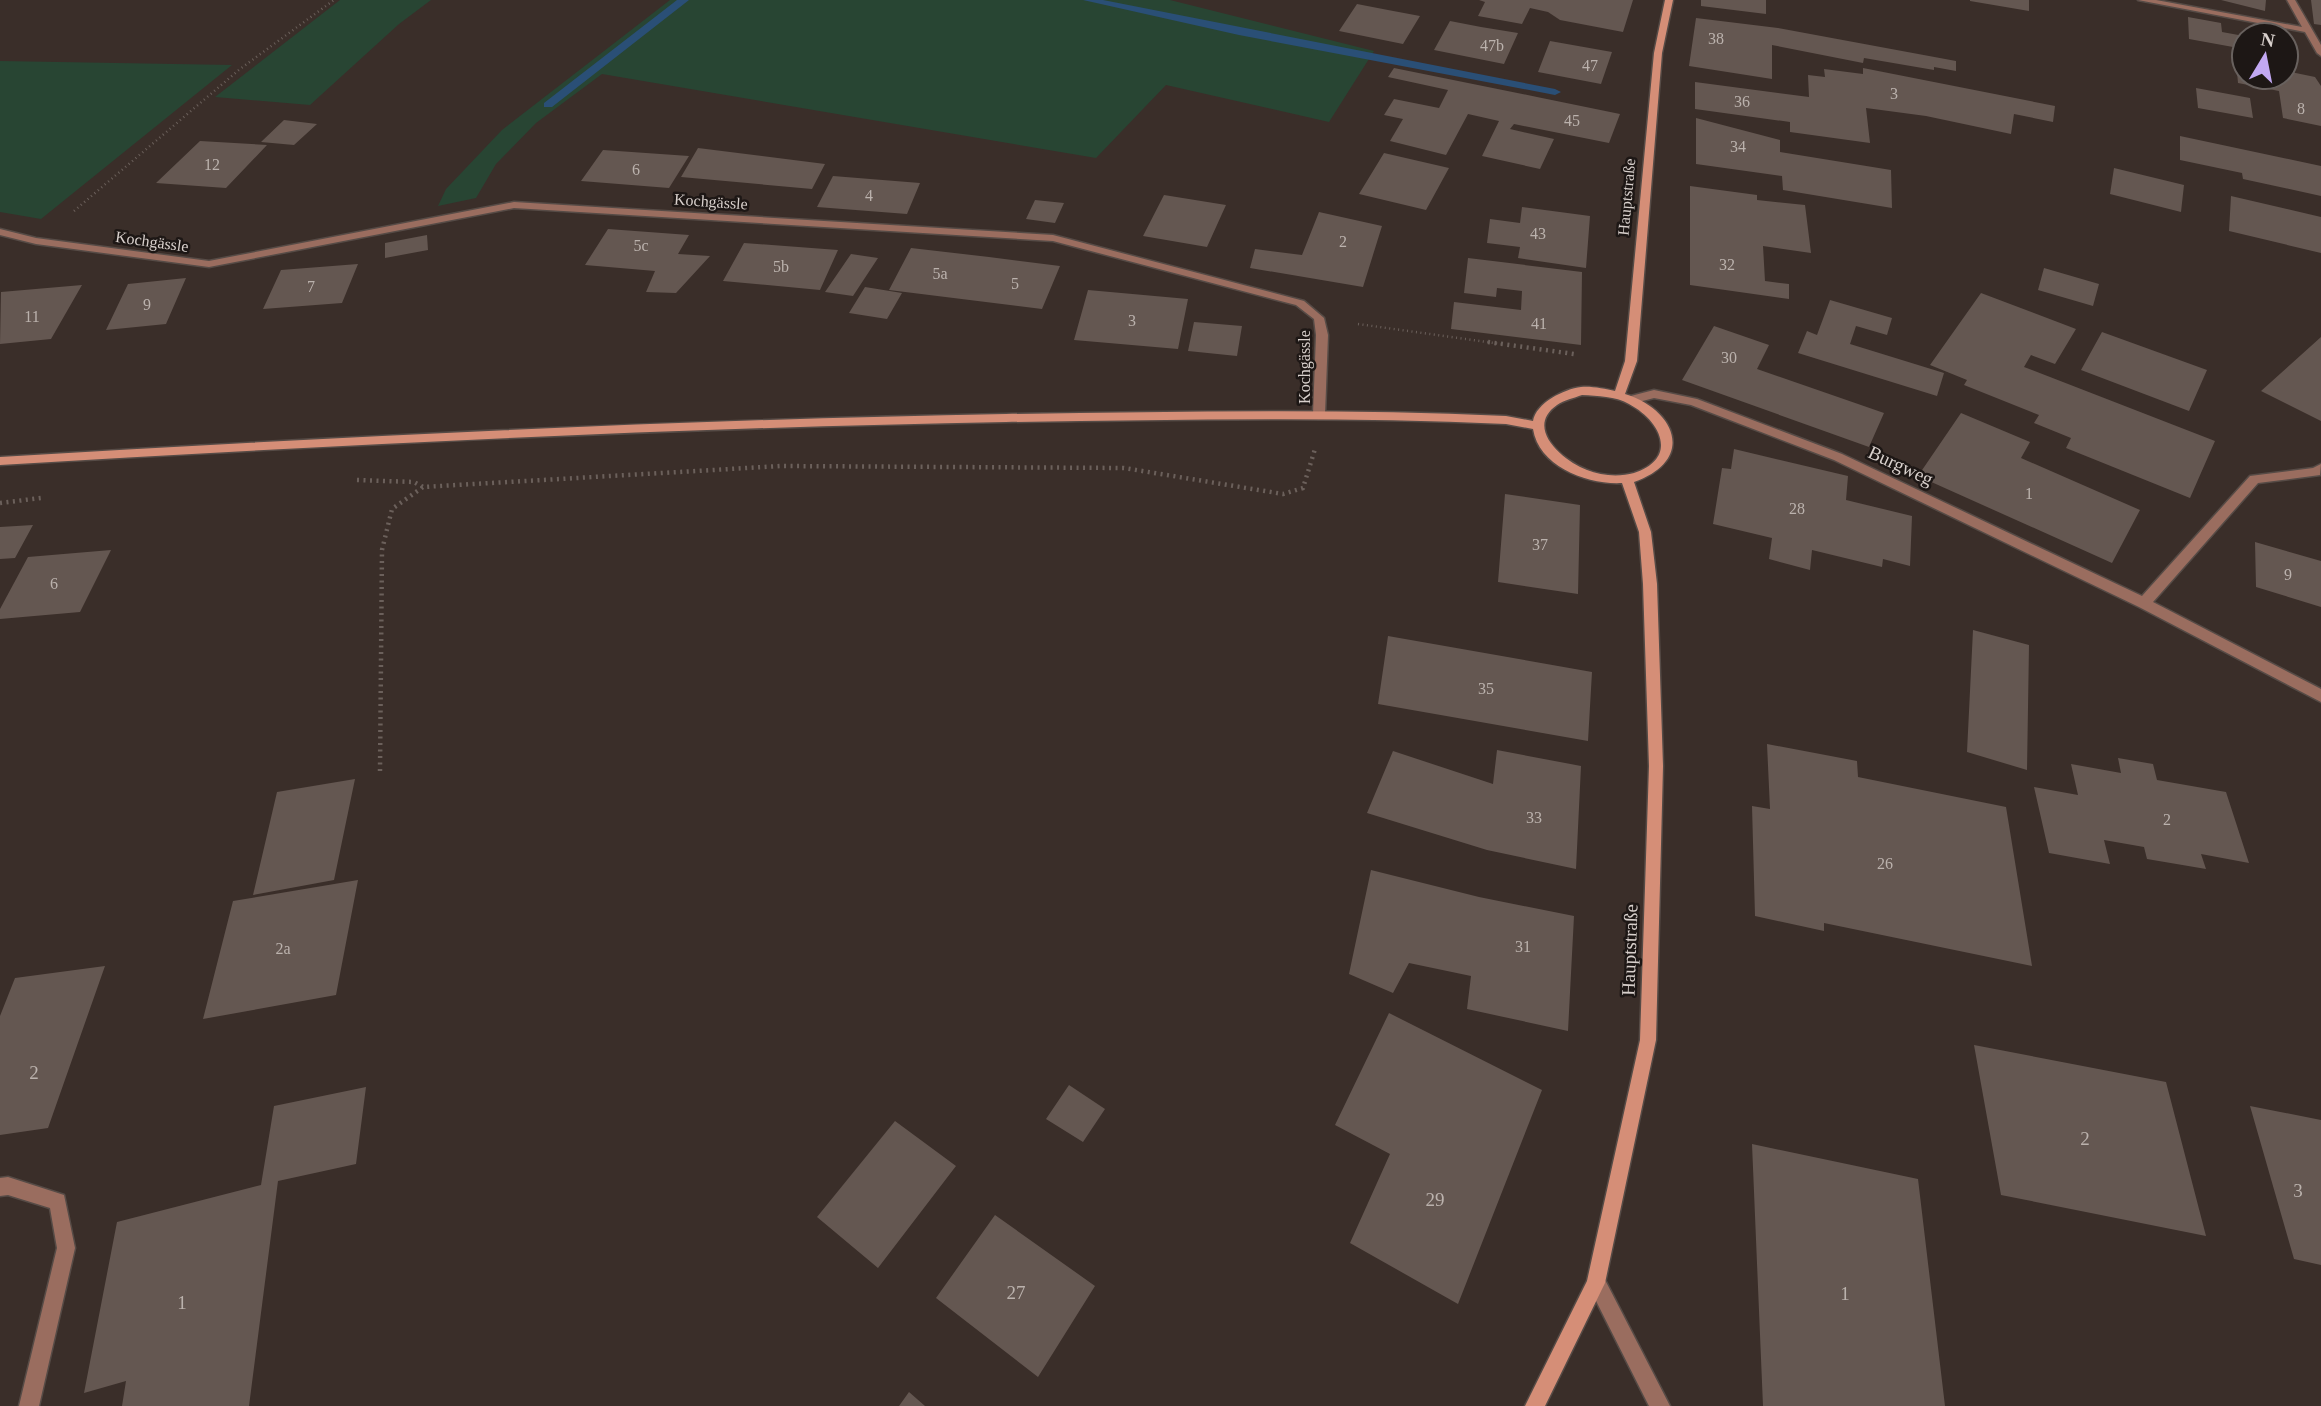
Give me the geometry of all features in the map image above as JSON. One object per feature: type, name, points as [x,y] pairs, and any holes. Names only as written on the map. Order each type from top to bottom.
[{"type":"main road","name":"Hauptstraße","points":[[1625,398],[1631,361],[1658,53],[1669,0]]},
{"type":"main road","points":[[1581,391],[1625,398],[1648,411],[1661,423],[1668,438],[1668,452],[1661,465],[1646,474],[1627,479],[1595,477],[1565,466],[1549,454],[1539,440],[1536,426],[1540,413],[1549,403],[1563,395],[1581,391]]},
{"type":"main road","points":[[0,461],[344,440],[797,421],[1319,414],[1484,419],[1536,426]]},
{"type":"main road","name":"Hauptstraße","points":[[1535,1406],[1596,1283],[1648,1040],[1656,766],[1650,584],[1645,532],[1627,479]]},
{"type":"street","points":[[2142,0],[2306,30]]},
{"type":"street","points":[[2291,0],[2321,53]]},
{"type":"street","name":"Kochgässle","points":[[0,232],[36,241],[209,264],[514,205],[1054,238],[1300,303],[1319,318],[1322,335],[1319,414]]},
{"type":"street","name":"Burgweg","points":[[1625,398],[1654,394],[1693,402],[1838,457],[2144,603],[2321,696]]},
{"type":"street","points":[[2144,603],[2254,479],[2316,472],[2321,468]]},
{"type":"street","points":[[0,1187],[8,1185],[58,1202],[66,1248],[29,1406]]},
{"type":"street","points":[[1596,1283],[1660,1406]]},
{"type":"path","points":[[36,241],[240,69],[334,0]]},
{"type":"path","points":[[1319,318],[1475,342],[1631,361]]},
{"type":"path","points":[[380,771],[382,550],[392,509],[424,487],[795,466],[1124,468],[1283,494],[1303,488],[1315,455],[1319,414]]},
{"type":"green space","points":[[340,0],[431,0],[399,24],[310,105],[215,97]]},
{"type":"green space","points":[[670,0],[1170,0],[1374,51],[1329,122],[1166,85],[1096,158],[602,74],[536,123],[496,164],[476,198],[438,206],[446,189],[502,130]]},
{"type":"green space","points":[[0,61],[232,65],[41,219],[0,212]]},
{"type":"building","points":[[1479,0],[1633,0],[1623,32],[1560,20],[1548,12],[1530,8],[1522,24],[1478,16],[1485,2]]},
{"type":"building","points":[[1701,0],[1766,0],[1766,14],[1701,6]]},
{"type":"building","points":[[2029,0],[2029,11],[1970,1]]},
{"type":"building","points":[[2221,0],[2266,0],[2265,11]]},
{"type":"building","points":[[2311,0],[2321,0],[2321,25],[2314,24]]},
{"type":"building","points":[[1357,4],[1420,16],[1403,44],[1339,31]]},
{"type":"building","points":[[2188,17],[2221,23],[2222,32],[2230,33],[2230,46],[2189,39]]},
{"type":"building","points":[[1696,18],[1778,28],[1956,61],[1956,71],[1864,58],[1863,63],[1772,45],[1772,79],[1689,66]]},
{"type":"building","points":[[1450,21],[1518,33],[1504,64],[1434,50]]},
{"type":"building","points":[[1550,41],[1612,52],[1601,84],[1538,72]]},
{"type":"building","points":[[1394,68],[1620,114],[1609,143],[1514,124],[1510,129],[1554,139],[1540,169],[1482,156],[1499,121],[1468,114],[1446,155],[1390,141],[1403,119],[1384,115],[1394,99],[1439,108],[1448,90],[1388,77]]},
{"type":"building","points":[[1863,68],[2055,106],[2053,122],[2014,114],[2011,134],[1926,116],[1866,108],[1870,143],[1790,132],[1790,122],[1695,109],[1695,82],[1809,97],[1808,75],[1825,77],[1824,69],[1863,74]]},
{"type":"building","points":[[2300,74],[2315,77],[2321,86],[2321,126],[2283,118],[2279,91],[2300,91]]},
{"type":"building","points":[[2196,88],[2250,98],[2253,118],[2198,108]]},
{"type":"building","points":[[1696,118],[1780,140],[1780,152],[1891,170],[1892,208],[1783,190],[1782,176],[1696,164]]},
{"type":"building","points":[[284,120],[317,124],[294,145],[261,142]]},
{"type":"building","points":[[2180,136],[2321,166],[2321,196],[2243,179],[2242,173],[2180,160]]},
{"type":"building","points":[[200,141],[267,145],[226,188],[156,183]]},
{"type":"building","points":[[698,148],[825,164],[812,189],[681,177]]},
{"type":"building","points":[[603,150],[689,156],[669,188],[581,181]]},
{"type":"building","points":[[1384,153],[1449,168],[1426,210],[1359,194]]},
{"type":"building","points":[[2114,168],[2184,185],[2181,212],[2110,194]]},
{"type":"building","points":[[833,176],[920,183],[907,214],[817,207]]},
{"type":"building","points":[[1690,186],[1757,195],[1757,200],[1805,205],[1811,253],[1763,246],[1765,281],[1789,284],[1789,299],[1690,285]]},
{"type":"building","points":[[1164,195],[1226,205],[1207,247],[1143,236]]},
{"type":"building","points":[[2231,196],[2321,217],[2321,253],[2229,231]]},
{"type":"building","points":[[1035,200],[1064,203],[1055,223],[1026,219]]},
{"type":"building","points":[[1522,207],[1590,216],[1586,268],[1518,258],[1520,247],[1487,243],[1490,219],[1520,223]]},
{"type":"building","points":[[1319,212],[1382,226],[1363,287],[1250,268],[1255,249],[1302,255]]},
{"type":"building","points":[[608,229],[689,235],[678,254],[710,256],[676,293],[646,292],[655,271],[585,265]]},
{"type":"building","points":[[427,235],[428,250],[385,258],[385,243]]},
{"type":"building","points":[[744,243],[838,250],[820,290],[723,281]]},
{"type":"building","points":[[911,248],[1060,266],[1042,309],[889,290]]},
{"type":"building","points":[[851,254],[878,258],[853,296],[825,292]]},
{"type":"building","points":[[1468,258],[1582,272],[1581,345],[1451,329],[1454,302],[1521,310],[1522,291],[1497,288],[1496,297],[1464,293]]},
{"type":"building","points":[[358,264],[342,303],[263,309],[281,270]]},
{"type":"building","points":[[2044,268],[2099,284],[2093,306],[2038,290]]},
{"type":"building","points":[[186,278],[166,324],[106,330],[128,284]]},
{"type":"building","points":[[82,285],[51,339],[0,344],[1,292]]},
{"type":"building","points":[[865,287],[902,293],[887,319],[849,313]]},
{"type":"building","points":[[1088,290],[1188,299],[1178,349],[1074,340]]},
{"type":"building","points":[[1981,293],[2076,329],[2055,364],[2031,355],[2024,367],[2215,441],[2190,498],[2066,448],[2071,438],[2034,423],[2039,415],[1964,385],[1967,380],[1930,365]]},
{"type":"building","points":[[1830,300],[1892,318],[1887,335],[1856,326],[1850,344],[1944,373],[1937,396],[1798,353],[1807,331],[1817,335]]},
{"type":"building","points":[[1194,322],[1242,326],[1237,356],[1188,351]]},
{"type":"building","points":[[1714,326],[1769,345],[1757,369],[1884,413],[1869,447],[1682,380]]},
{"type":"building","points":[[2102,332],[2207,370],[2189,411],[2081,370]]},
{"type":"building","points":[[2321,337],[2321,421],[2261,391]]},
{"type":"building","points":[[1961,413],[2030,442],[2021,458],[2140,510],[2112,563],[1918,476]]},
{"type":"building","points":[[1734,449],[1848,476],[1846,500],[1912,516],[1910,566],[1883,559],[1882,567],[1812,550],[1810,570],[1769,559],[1772,538],[1713,524],[1722,468],[1731,469]]},
{"type":"building","points":[[1505,494],[1580,505],[1578,594],[1498,582]]},
{"type":"building","points":[[33,525],[15,558],[0,559],[0,527]]},
{"type":"building","points":[[2255,542],[2321,561],[2321,607],[2256,587]]},
{"type":"building","points":[[111,550],[80,612],[0,619],[0,609],[28,557]]},
{"type":"building","points":[[1973,630],[2029,645],[2027,770],[1967,752]]},
{"type":"building","points":[[1388,636],[1592,672],[1588,741],[1378,704]]},
{"type":"building","points":[[1767,744],[1857,761],[1858,777],[2006,807],[2032,966],[1824,923],[1824,931],[1755,916],[1752,806],[1770,809]]},
{"type":"building","points":[[1497,750],[1581,766],[1576,869],[1487,850],[1367,813],[1393,751],[1493,784]]},
{"type":"building","points":[[2118,758],[2153,764],[2157,780],[2226,792],[2249,863],[2201,854],[2206,869],[2147,859],[2144,847],[2104,840],[2110,864],[2049,853],[2034,787],[2078,795],[2071,764],[2121,773]]},
{"type":"building","points":[[355,779],[334,880],[253,895],[277,792]]},
{"type":"building","points":[[1371,870],[1479,897],[1574,916],[1568,1031],[1467,1009],[1471,976],[1409,963],[1393,993],[1349,974]]},
{"type":"building","points":[[358,880],[336,995],[203,1019],[233,901]]},
{"type":"building","points":[[105,966],[48,1128],[0,1135],[0,1016],[15,978]]},
{"type":"building","points":[[1389,1013],[1542,1090],[1458,1304],[1350,1243],[1390,1154],[1335,1125]]},
{"type":"building","points":[[1974,1045],[2166,1082],[2206,1236],[2001,1195]]},
{"type":"building","points":[[1069,1085],[1105,1109],[1083,1142],[1046,1119]]},
{"type":"building","points":[[366,1087],[356,1164],[278,1181],[249,1406],[122,1406],[126,1381],[84,1393],[117,1222],[261,1185],[274,1106]]},
{"type":"building","points":[[2250,1106],[2321,1120],[2321,1265],[2294,1259]]},
{"type":"building","points":[[895,1121],[956,1166],[878,1268],[817,1217]]},
{"type":"building","points":[[1752,1144],[1918,1179],[1945,1406],[1763,1406]]},
{"type":"building","points":[[995,1215],[1095,1286],[1038,1377],[936,1298]]},
{"type":"building","points":[[909,1392],[925,1406],[899,1406]]},
{"type":"waterway","points":[[548,105],[684,0]]},
{"type":"waterway","points":[[1088,0],[1239,32],[1555,92]]}]
